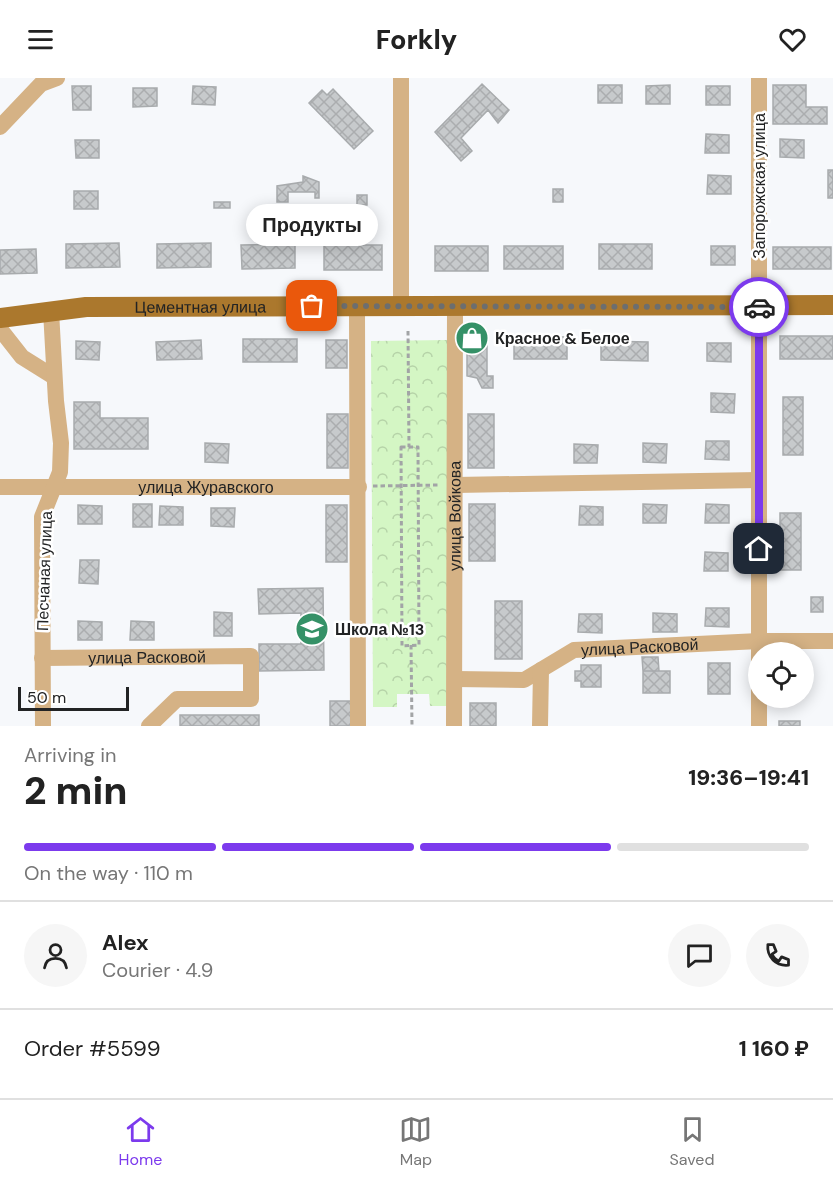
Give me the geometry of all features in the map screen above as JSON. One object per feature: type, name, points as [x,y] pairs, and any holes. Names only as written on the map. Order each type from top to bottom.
[{"type":"main road","name":"Цементная улица","points":[[0,318],[86,307],[833,305]]},
{"type":"street","points":[[0,127],[41,84],[57,78]]},
{"type":"street","points":[[401,78],[402,306]]},
{"type":"street","name":"Запорожская улица","points":[[759,78],[759,726]]},
{"type":"street","points":[[357,306],[358,726],[366,726]]},
{"type":"street","name":"улица Войкова","points":[[454,726],[456,679],[455,306]]},
{"type":"street","name":"Песчаная улица","points":[[43,726],[42,517],[60,472],[61,443],[54,377],[51,311]]},
{"type":"street","points":[[0,329],[22,357],[54,377]]},
{"type":"street","points":[[456,485],[759,480]]},
{"type":"street","name":"улица Журавского","points":[[0,487],[359,487]]},
{"type":"street","name":"улица Расковой","points":[[456,679],[524,680],[574,650],[759,641],[833,641]]},
{"type":"street","name":"улица Расковой","points":[[42,658],[251,656],[251,699],[177,699],[156,723]]},
{"type":"street","points":[[540,726],[541,670]]},
{"type":"path","points":[[408,331],[409,447]]},
{"type":"path","points":[[400,447],[418,447],[418,485],[419,645],[402,646],[400,447]]},
{"type":"path","points":[[359,487],[456,485]]},
{"type":"path","points":[[411,645],[412,726]]},
{"type":"green space","points":[[448,340],[450,706],[430,706],[429,694],[397,694],[397,707],[373,707],[371,341]]},
{"type":"building","points":[[482,84],[509,110],[498,123],[488,110],[461,138],[472,151],[461,161],[435,132]]},
{"type":"building","points":[[598,85],[622,85],[622,103],[598,103]]},
{"type":"building","points":[[670,85],[670,104],[646,104],[646,86]]},
{"type":"building","points":[[773,85],[806,85],[806,107],[827,107],[827,124],[773,124]]},
{"type":"building","points":[[72,86],[91,86],[91,110],[73,110]]},
{"type":"building","points":[[193,86],[216,87],[215,105],[192,104]]},
{"type":"building","points":[[706,86],[730,86],[730,105],[706,105]]},
{"type":"building","points":[[133,88],[157,88],[157,106],[133,107]]},
{"type":"building","points":[[333,89],[373,131],[354,149],[309,103],[322,90],[327,95]]},
{"type":"building","points":[[706,134],[729,135],[729,153],[705,153]]},
{"type":"building","points":[[780,139],[804,140],[804,158],[780,157]]},
{"type":"building","points":[[75,140],[99,140],[99,158],[76,158]]},
{"type":"building","points":[[828,170],[833,170],[833,198],[828,198]]},
{"type":"building","points":[[708,175],[731,176],[731,194],[707,194]]},
{"type":"building","points":[[303,176],[319,182],[319,198],[315,198],[315,192],[288,192],[288,202],[277,202],[277,186],[303,182]]},
{"type":"building","points":[[553,189],[563,189],[563,202],[553,202]]},
{"type":"building","points":[[74,191],[98,191],[98,209],[74,209]]},
{"type":"building","points":[[357,195],[367,195],[367,205],[357,205]]},
{"type":"building","points":[[214,202],[230,202],[230,208],[214,208]]},
{"type":"building","points":[[119,243],[120,267],[66,268],[66,244]]},
{"type":"building","points":[[211,243],[211,267],[157,268],[157,244]]},
{"type":"building","points":[[295,244],[295,268],[242,269],[241,245]]},
{"type":"building","points":[[599,244],[652,244],[652,269],[599,269]]},
{"type":"building","points":[[324,245],[382,245],[382,270],[324,270]]},
{"type":"building","points":[[435,246],[488,246],[488,271],[435,271]]},
{"type":"building","points":[[504,246],[563,246],[563,269],[504,269]]},
{"type":"building","points":[[711,246],[735,246],[735,265],[711,265]]},
{"type":"building","points":[[773,247],[831,247],[831,269],[773,269]]},
{"type":"building","points":[[36,249],[37,273],[0,274],[0,250]]},
{"type":"building","points":[[467,334],[487,337],[487,376],[493,376],[493,388],[482,388],[477,378],[467,376]]},
{"type":"building","points":[[780,336],[833,336],[833,359],[780,359]]},
{"type":"building","points":[[514,337],[567,337],[567,359],[514,359]]},
{"type":"building","points":[[243,339],[297,339],[297,362],[243,362]]},
{"type":"building","points":[[201,340],[202,359],[157,360],[156,342]]},
{"type":"building","points":[[326,340],[347,340],[347,368],[326,368]]},
{"type":"building","points":[[76,341],[100,342],[99,360],[76,359]]},
{"type":"building","points":[[601,341],[648,342],[648,361],[601,360]]},
{"type":"building","points":[[707,343],[731,343],[731,362],[707,361]]},
{"type":"building","points":[[711,393],[735,394],[734,413],[711,412]]},
{"type":"building","points":[[783,397],[803,397],[803,455],[783,455]]},
{"type":"building","points":[[74,402],[100,402],[100,418],[148,418],[148,449],[74,449]]},
{"type":"building","points":[[327,414],[348,414],[348,468],[327,468]]},
{"type":"building","points":[[468,414],[494,414],[494,468],[468,468]]},
{"type":"building","points":[[706,441],[729,441],[729,460],[705,459]]},
{"type":"building","points":[[205,443],[229,444],[228,463],[205,462]]},
{"type":"building","points":[[643,443],[667,444],[666,463],[643,462]]},
{"type":"building","points":[[574,444],[598,445],[597,463],[574,463]]},
{"type":"building","points":[[133,504],[152,504],[152,527],[133,527]]},
{"type":"building","points":[[469,504],[495,504],[495,561],[469,561]]},
{"type":"building","points":[[643,504],[667,505],[666,523],[643,523]]},
{"type":"building","points":[[706,504],[729,505],[729,523],[705,523]]},
{"type":"building","points":[[78,505],[102,506],[102,524],[78,524]]},
{"type":"building","points":[[326,505],[347,505],[347,562],[326,562]]},
{"type":"building","points":[[160,506],[183,507],[183,525],[159,525]]},
{"type":"building","points":[[580,506],[603,507],[603,525],[579,525]]},
{"type":"building","points":[[211,508],[235,508],[234,527],[211,526]]},
{"type":"building","points":[[780,513],[801,513],[801,570],[780,570]]},
{"type":"building","points":[[705,552],[728,553],[728,571],[704,571]]},
{"type":"building","points":[[80,560],[99,560],[98,584],[79,583]]},
{"type":"building","name":"Школа №13","points":[[323,588],[324,670],[259,671],[259,644],[301,644],[301,613],[259,614],[258,589]]},
{"type":"building","points":[[811,597],[823,597],[823,612],[811,612]]},
{"type":"building","points":[[495,601],[522,601],[522,659],[495,659]]},
{"type":"building","points":[[706,608],[729,608],[729,627],[705,626]]},
{"type":"building","points":[[214,612],[232,613],[232,636],[214,636]]},
{"type":"building","points":[[653,613],[677,614],[677,632],[653,632]]},
{"type":"building","points":[[579,614],[602,614],[602,633],[578,632]]},
{"type":"building","points":[[78,621],[102,622],[102,640],[78,640]]},
{"type":"building","points":[[131,621],[154,622],[154,640],[130,640]]},
{"type":"building","points":[[642,657],[658,657],[659,671],[643,671]]},
{"type":"building","points":[[708,663],[730,663],[730,694],[708,694]]},
{"type":"building","points":[[581,665],[601,665],[601,687],[581,687],[581,681],[575,681],[575,671],[581,671]]},
{"type":"building","points":[[643,671],[670,671],[670,693],[643,693]]},
{"type":"building","points":[[330,701],[352,701],[352,726],[330,726]]},
{"type":"building","points":[[470,703],[496,703],[496,726],[470,726]]},
{"type":"building","points":[[180,715],[259,715],[259,726],[180,726]]},
{"type":"building","points":[[779,721],[800,721],[800,726],[779,726]]},
{"type":"way so far","points":[[312,306],[759,305],[759,307]]},
{"type":"place","name":"Продукты","points":[[312,306]]},
{"type":"place","name":"Красное & Белое","points":[[472,338]]},
{"type":"place","name":"Школа №13","points":[[312,629]]},
{"type":"route","points":[[759,307],[759,549]]}]
